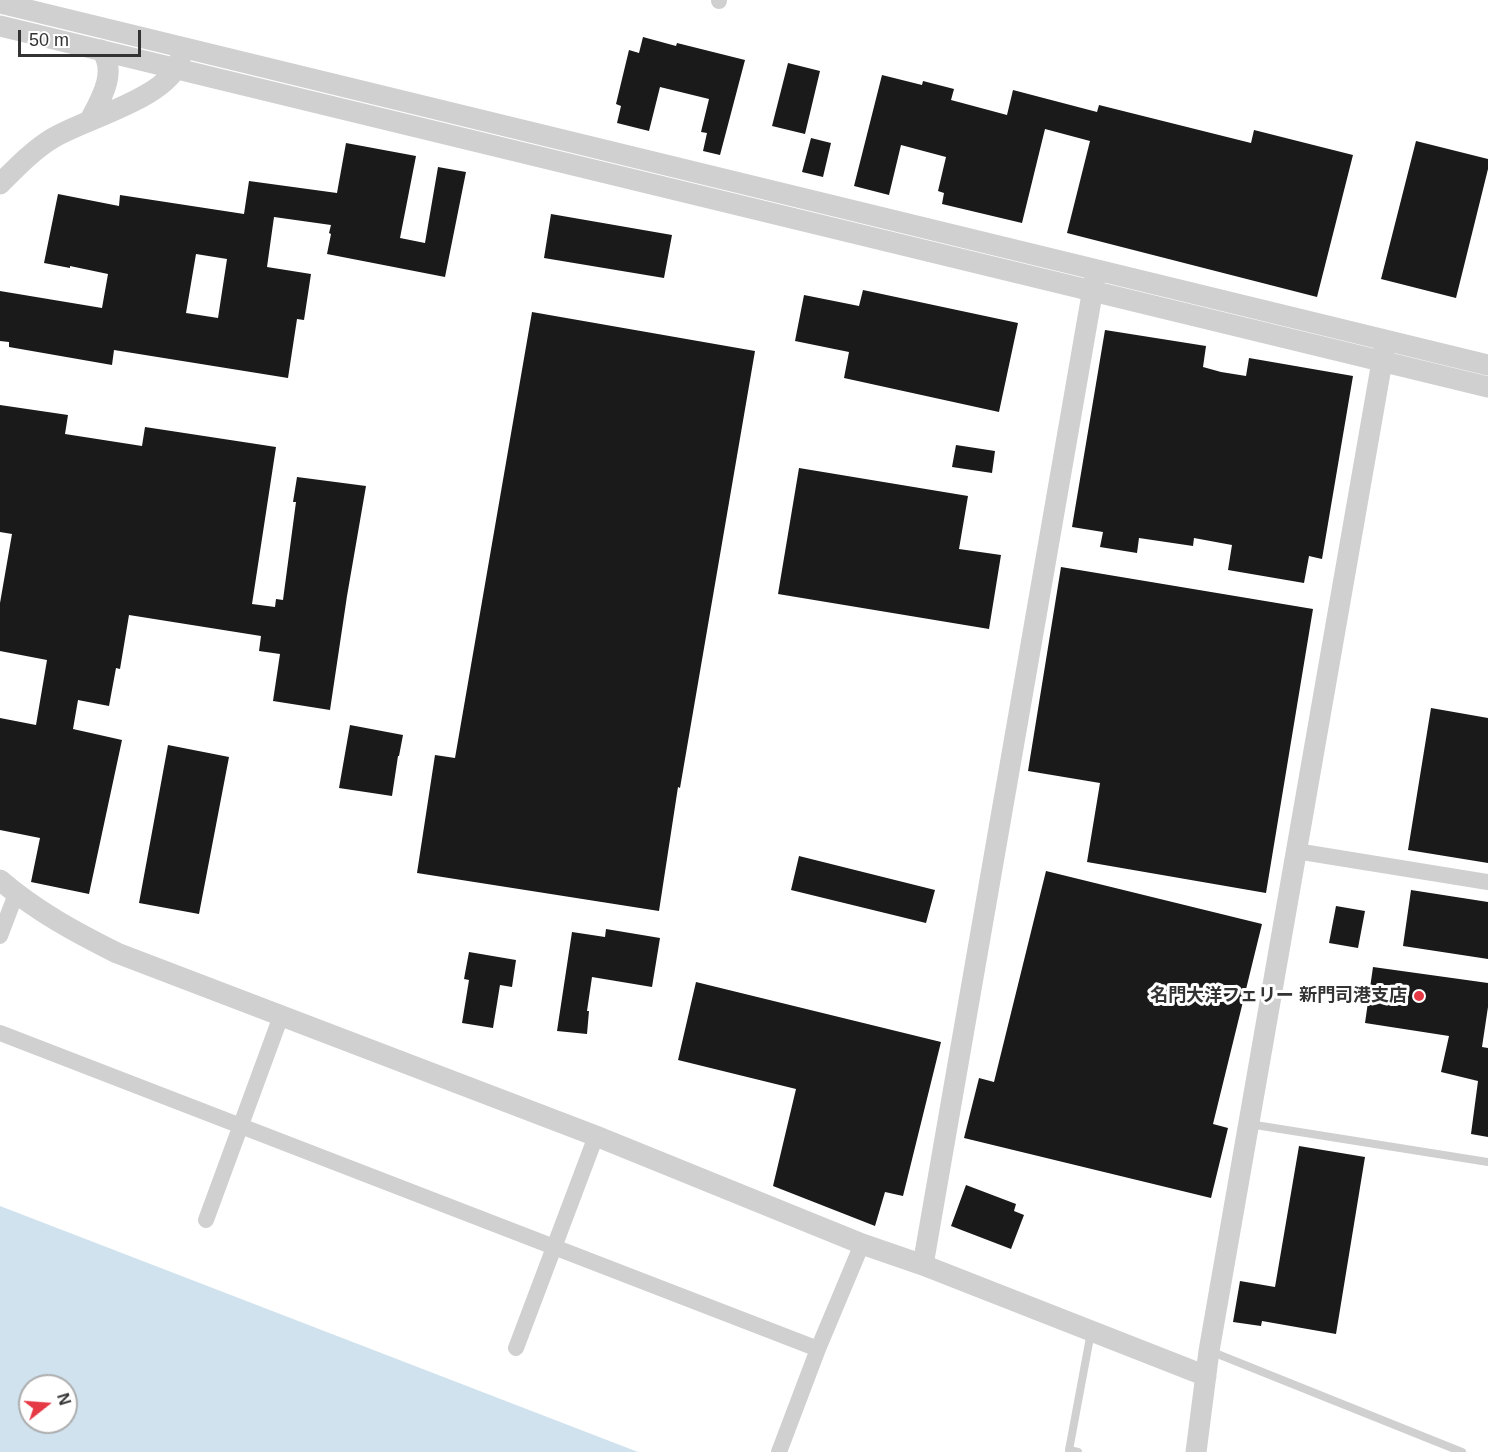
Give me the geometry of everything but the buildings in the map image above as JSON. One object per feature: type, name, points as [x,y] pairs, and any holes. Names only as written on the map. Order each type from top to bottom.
[{"type":"street","points":[[1,0],[0,3],[1094,280],[1382,361],[1488,387]]},
{"type":"street","points":[[0,26],[177,69],[1094,280],[1386,340],[1488,365]]},
{"type":"street","points":[[0,184],[18,165],[52,139],[143,97],[161,86],[177,69],[183,48]]},
{"type":"street","points":[[90,120],[102,97],[108,74],[108,62],[102,50]]},
{"type":"street","points":[[923,1265],[1094,280]]},
{"type":"street","points":[[1196,1452],[1209,1351],[1386,340]]},
{"type":"street","points":[[1296,851],[1488,882]]},
{"type":"street","points":[[0,880],[16,894],[64,926],[117,952],[596,1136],[862,1244],[923,1265],[1206,1376]]},
{"type":"street","points":[[0,936],[16,894]]},
{"type":"street","points":[[206,1220],[281,1016]]},
{"type":"street","points":[[0,1033],[818,1349]]},
{"type":"street","points":[[516,1348],[596,1136]]},
{"type":"street","points":[[779,1452],[818,1349],[862,1244]]},
{"type":"lane","points":[[1249,1124],[1488,1162]]},
{"type":"lane","points":[[1078,1452],[1070,1450],[1091,1331]]},
{"type":"lane","points":[[1209,1351],[1462,1452]]},
{"type":"water","points":[[0,1206],[638,1452],[0,1452]]},
{"type":"place","name":"名門大洋フェリー 新門司港支店","points":[[1419,996]]}]
